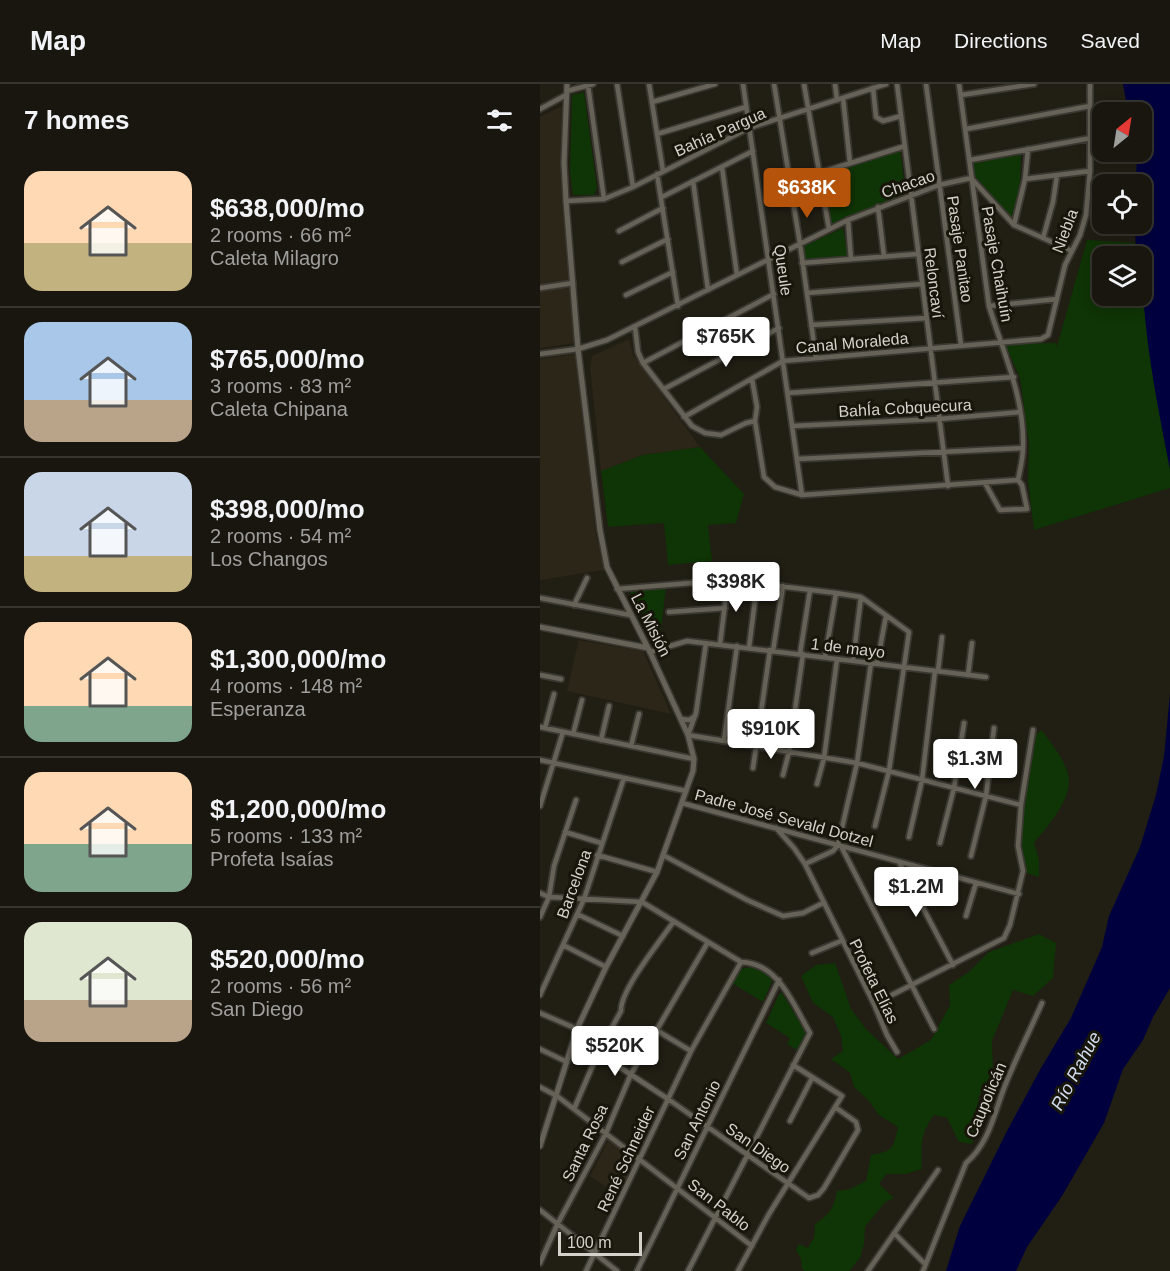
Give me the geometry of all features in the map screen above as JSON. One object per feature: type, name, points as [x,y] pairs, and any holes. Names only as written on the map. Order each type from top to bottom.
[{"type":"street","name":"La Misión","points":[[540,1146],[577,1029],[606,967],[657,872],[693,771],[694,759],[681,719],[607,567],[600,530],[578,349],[566,201],[564,163],[567,84]]},
{"type":"street","points":[[617,84],[633,187]]},
{"type":"street","points":[[649,84],[663,171]]},
{"type":"street","points":[[652,102],[715,84]]},
{"type":"street","name":"Queule","points":[[743,84],[802,495]]},
{"type":"street","points":[[774,84],[816,358]]},
{"type":"street","points":[[804,84],[829,229]]},
{"type":"street","points":[[835,84],[840,99],[850,163]]},
{"type":"street","name":"Bahía Pargua","points":[[566,201],[604,199],[633,187],[749,128],[840,99],[866,87],[873,88],[886,84]]},
{"type":"street","name":"Reloncaví","points":[[897,84],[948,486]]},
{"type":"street","name":"Pasaje Panitao","points":[[926,84],[961,345]]},
{"type":"street","name":"Pasaje Chaihuín","points":[[959,84],[989,306],[1014,377],[1020,412],[1023,448],[1018,480]]},
{"type":"street","points":[[961,95],[1034,84]]},
{"type":"street","name":"Niebla","points":[[1000,342],[1041,339],[1048,335],[1065,265],[1080,235],[1086,215],[1090,171],[1090,84]]},
{"type":"street","points":[[540,109],[567,93],[590,85],[604,199]]},
{"type":"street","points":[[873,88],[876,117],[883,121],[901,116]]},
{"type":"street","points":[[966,129],[1090,106]]},
{"type":"street","points":[[657,134],[746,107]]},
{"type":"street","points":[[970,160],[1091,138]]},
{"type":"street","points":[[819,173],[905,146]]},
{"type":"street","points":[[1014,225],[1025,179],[1028,149]]},
{"type":"street","points":[[662,197],[753,151]]},
{"type":"street","points":[[722,166],[737,275]]},
{"type":"street","points":[[1025,179],[1090,171]]},
{"type":"street","points":[[657,174],[678,306]]},
{"type":"street","points":[[1043,238],[1053,202],[1057,175]]},
{"type":"street","points":[[971,178],[1014,225],[1072,251]]},
{"type":"street","name":"Chacao","points":[[540,354],[578,349],[607,340],[848,220],[939,185],[971,178]]},
{"type":"street","points":[[693,181],[708,290]]},
{"type":"street","points":[[878,207],[884,256]]},
{"type":"street","points":[[619,231],[663,208]]},
{"type":"street","points":[[848,220],[851,259]]},
{"type":"street","points":[[622,262],[668,239]]},
{"type":"street","points":[[802,263],[918,254]]},
{"type":"street","points":[[627,295],[673,272]]},
{"type":"street","points":[[540,288],[573,283]]},
{"type":"street","points":[[807,293],[922,284]]},
{"type":"street","points":[[643,363],[774,294]]},
{"type":"street","points":[[989,306],[1057,299]]},
{"type":"street","points":[[811,325],[927,318]]},
{"type":"street","points":[[635,327],[638,352],[643,363],[692,426],[713,435],[721,435],[755,421]]},
{"type":"street","points":[[664,389],[779,328]]},
{"type":"street","name":"Canal Moraleda","points":[[684,417],[783,361],[1000,342]]},
{"type":"street","points":[[788,393],[1014,377]]},
{"type":"street","points":[[752,379],[757,407],[755,421],[764,477],[776,487],[802,495],[1018,480],[1022,485],[1027,509],[1000,510],[985,483]]},
{"type":"street","name":"BahÍa Cobquecura","points":[[792,426],[939,419],[1020,412]]},
{"type":"street","points":[[797,459],[1023,448]]},
{"type":"street","points":[[574,605],[587,578]]},
{"type":"street","points":[[720,644],[728,580]]},
{"type":"street","points":[[617,589],[728,580],[836,593],[861,597],[909,632],[889,771],[875,826]]},
{"type":"street","points":[[749,648],[757,584]]},
{"type":"street","points":[[753,768],[783,586]]},
{"type":"street","points":[[783,775],[789,752],[810,590]]},
{"type":"street","points":[[825,657],[836,593]]},
{"type":"street","points":[[853,661],[861,597]]},
{"type":"street","points":[[540,598],[630,615]]},
{"type":"street","points":[[615,613],[626,606]]},
{"type":"street","points":[[669,612],[725,608]]},
{"type":"street","points":[[886,616],[874,663],[840,845],[934,1029]]},
{"type":"street","points":[[540,627],[649,650]]},
{"type":"street","points":[[909,837],[922,780],[942,637]]},
{"type":"street","name":"1 de mayo","points":[[649,650],[687,640],[986,677]]},
{"type":"street","points":[[706,643],[696,713],[688,735],[856,763],[1021,805]]},
{"type":"street","points":[[968,675],[972,643]]},
{"type":"street","points":[[724,741],[737,646]]},
{"type":"street","points":[[817,784],[824,758],[837,659]]},
{"type":"street","points":[[540,675],[561,679]]},
{"type":"street","points":[[554,694],[542,728],[694,759]]},
{"type":"street","points":[[573,734],[582,700]]},
{"type":"street","points":[[600,740],[609,706]]},
{"type":"street","points":[[681,719],[688,720],[696,713]]},
{"type":"street","points":[[631,746],[639,714]]},
{"type":"street","points":[[940,843],[954,788],[964,723]]},
{"type":"street","points":[[971,855],[986,796],[994,728]]},
{"type":"street","points":[[874,1004],[1004,938],[1019,894],[1023,871],[1017,846],[1033,730]]},
{"type":"street","points":[[540,806],[542,793],[563,732]]},
{"type":"street","points":[[540,760],[686,791]]},
{"type":"street","name":"Barcelona","points":[[541,992],[584,899],[624,777]]},
{"type":"street","points":[[540,917],[549,897],[554,866],[576,800]]},
{"type":"street","name":"Padre José Sevald Dotzel","points":[[682,803],[1019,894]]},
{"type":"street","name":"Profeta Elías","points":[[776,828],[805,864],[897,1052]]},
{"type":"street","points":[[565,832],[601,843]]},
{"type":"street","points":[[805,864],[833,851],[840,845]]},
{"type":"street","points":[[597,855],[657,872]]},
{"type":"street","points":[[663,855],[747,900],[783,916],[803,913],[823,903]]},
{"type":"street","points":[[899,861],[953,965]]},
{"type":"street","points":[[966,916],[976,883]]},
{"type":"street","points":[[540,892],[549,897],[642,902],[741,962],[762,966],[779,980],[810,1033],[688,1271]]},
{"type":"street","points":[[577,914],[622,936]]},
{"type":"street","points":[[574,1109],[598,1053],[621,1011],[620,1005],[626,991],[674,921]]},
{"type":"street","points":[[812,953],[841,941]]},
{"type":"street","name":"Santa Rosa","points":[[540,1263],[557,1225],[606,1133],[631,1074],[708,942]]},
{"type":"street","points":[[563,945],[606,967]]},
{"type":"street","name":"René Schneider","points":[[586,1271],[691,1051],[741,962]]},
{"type":"street","name":"San Antonio","points":[[637,1271],[779,980]]},
{"type":"street","name":"Caupolicán","points":[[923,1271],[966,1163],[975,1155],[990,1131],[992,1118],[1009,1076],[1042,1004]]},
{"type":"street","points":[[540,1013],[577,1029]]},
{"type":"street","points":[[656,1030],[691,1051]]},
{"type":"street","name":"San Diego","points":[[574,1037],[668,1099],[809,1198],[818,1196],[824,1188],[858,1130],[856,1122],[835,1107]]},
{"type":"street","points":[[540,1049],[567,1062]]},
{"type":"street","points":[[738,1271],[842,1096],[793,1065]]},
{"type":"street","points":[[790,1122],[812,1078]]},
{"type":"street","points":[[540,1087],[557,1096]]},
{"type":"street","name":"San Pablo","points":[[557,1096],[752,1246]]},
{"type":"street","points":[[540,1123],[547,1126]]},
{"type":"street","points":[[868,1271],[938,1170]]},
{"type":"street","points":[[540,1210],[617,1271]]},
{"type":"street","points":[[894,1233],[925,1264]]},
{"type":"shaded area","points":[[564,105],[561,157],[576,343],[540,348],[540,117]]},
{"type":"shaded area","points":[[629,339],[633,355],[700,447],[643,455],[601,471],[590,367],[592,356]]},
{"type":"shaded area","points":[[576,354],[596,535],[604,570],[540,580],[540,359]]},
{"type":"shaded area","points":[[577,640],[643,651],[671,714],[567,691]]},
{"type":"shaded area","points":[[609,1139],[635,1158],[619,1196],[590,1176]]},
{"type":"green space","points":[[584,92],[597,188],[594,195],[573,195],[570,171],[572,95]]},
{"type":"green space","points":[[900,150],[906,194],[831,225],[822,175]]},
{"type":"green space","points":[[1021,155],[1020,183],[1012,220],[974,175],[974,162]]},
{"type":"green space","points":[[843,228],[848,257],[805,259],[804,246]]},
{"type":"green space","points":[[1087,240],[1135,243],[1135,246],[1092,246],[1092,306],[1144,306],[1170,465],[1170,488],[1034,530],[1028,482],[1029,444],[1020,378],[1005,344],[1057,343],[1056,350]]},
{"type":"green space","points":[[700,447],[744,494],[736,523],[708,525],[712,561],[668,565],[664,523],[608,527],[601,471],[643,455]]},
{"type":"green space","points":[[666,587],[660,637],[655,638],[629,590]]},
{"type":"green space","points":[[1042,730],[1064,763],[1069,783],[1064,801],[1034,843],[1039,859],[1039,877],[1027,873],[1020,850],[1025,798],[1036,734]]},
{"type":"green space","points":[[1039,934],[1056,943],[1053,978],[1033,996],[1013,990],[992,1041],[993,1072],[979,1096],[972,1144],[959,1142],[947,1118],[934,1115],[922,1140],[922,1169],[906,1174],[886,1174],[879,1184],[894,1198],[885,1202],[865,1227],[860,1258],[849,1271],[805,1271],[802,1269],[801,1259],[796,1250],[799,1244],[808,1248],[814,1237],[815,1224],[830,1210],[837,1191],[850,1189],[866,1181],[871,1155],[891,1148],[898,1127],[879,1115],[869,1101],[854,1087],[850,1073],[831,1059],[843,1051],[841,1036],[833,1017],[813,1003],[801,976],[816,965],[835,963],[851,1009],[867,1030],[898,1059],[931,1040],[950,1005],[949,985],[969,972],[989,952]]},
{"type":"green space","points":[[751,967],[766,973],[771,978],[772,981],[763,1002],[732,983],[741,969]]},
{"type":"green space","points":[[782,993],[806,1032],[797,1050],[787,1044],[790,1038],[766,1023],[779,994]]},
{"type":"water","points":[[1123,84],[1170,84],[1170,469],[1155,390],[1144,310],[1144,306],[1152,306],[1152,246],[1136,246],[1135,234],[1152,234],[1152,174],[1136,174],[1137,162],[1152,162],[1152,102],[1126,102]]},
{"type":"water","name":"Río Rahue","points":[[1170,694],[1170,988],[1143,1040],[1123,1069],[1104,1123],[1062,1196],[1027,1247],[1016,1271],[946,1271],[960,1226],[1007,1131],[1071,1018],[1102,947],[1109,916],[1140,847],[1156,795],[1164,756]]}]
